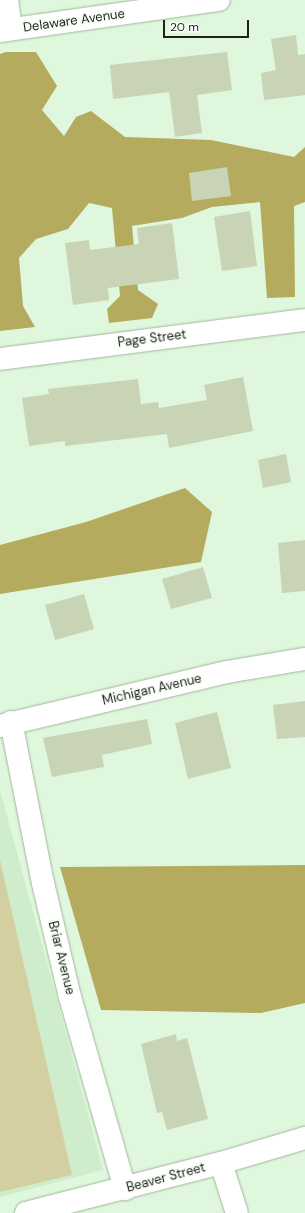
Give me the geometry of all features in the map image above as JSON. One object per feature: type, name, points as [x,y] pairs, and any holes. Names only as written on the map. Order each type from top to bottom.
[{"type":"street","points":[[6,30],[7,0]]},
{"type":"street","name":"Delaware Avenue","points":[[6,30],[219,0]]},
{"type":"street","name":"Page Street","points":[[0,358],[305,320]]},
{"type":"street","name":"Michigan Avenue","points":[[6,724],[227,672],[305,659]]},
{"type":"street","name":"Briar Avenue","points":[[6,724],[68,989],[125,1189]]},
{"type":"street","name":"Beaver Street","points":[[26,1213],[125,1189],[305,1138]]},
{"type":"street","points":[[221,1163],[237,1213]]},
{"type":"shaded area","points":[[6,52],[36,52],[57,86],[42,110],[64,136],[76,117],[91,111],[125,137],[211,140],[294,157],[305,147],[305,202],[294,206],[295,297],[267,298],[260,202],[212,207],[182,218],[132,226],[138,290],[158,304],[152,318],[109,323],[107,309],[120,296],[112,208],[89,203],[68,229],[36,239],[19,258],[23,306],[35,327],[0,331],[0,54]]},
{"type":"shaded area","points":[[185,488],[212,512],[201,562],[0,594],[0,545],[86,522]]},
{"type":"shaded area","points":[[0,790],[103,1170],[0,1197]]},
{"type":"shaded area","points":[[0,860],[72,1175],[0,1192]]},
{"type":"shaded area","points":[[305,865],[305,1003],[261,1013],[101,1010],[60,867]]},
{"type":"building","points":[[296,35],[298,55],[305,54],[305,95],[264,100],[261,73],[276,70],[271,39]]},
{"type":"building","points":[[227,52],[232,90],[197,95],[202,133],[175,137],[169,92],[113,99],[110,65]]},
{"type":"building","points":[[227,167],[231,196],[192,201],[189,173]]},
{"type":"building","points":[[250,211],[257,266],[222,271],[214,217]]},
{"type":"building","points":[[172,223],[179,279],[108,288],[109,300],[73,305],[65,243],[89,240],[90,250],[139,244],[137,228]]},
{"type":"building","points":[[243,377],[253,431],[169,448],[167,434],[65,446],[65,441],[29,446],[22,398],[49,394],[48,389],[138,379],[141,404],[158,402],[159,408],[207,400],[204,385]]},
{"type":"building","points":[[286,454],[291,482],[263,488],[258,460]]},
{"type":"building","points":[[305,540],[305,591],[282,593],[278,543]]},
{"type":"building","points":[[203,567],[212,598],[171,609],[162,579]]},
{"type":"building","points":[[84,594],[94,629],[55,640],[45,605]]},
{"type":"building","points":[[305,701],[305,737],[277,739],[273,705]]},
{"type":"building","points":[[217,712],[231,768],[188,779],[175,723]]},
{"type":"building","points":[[147,719],[152,744],[102,755],[104,767],[52,777],[43,738]]},
{"type":"building","points":[[176,1034],[177,1041],[187,1038],[208,1119],[167,1130],[162,1112],[157,1113],[141,1044]]}]
